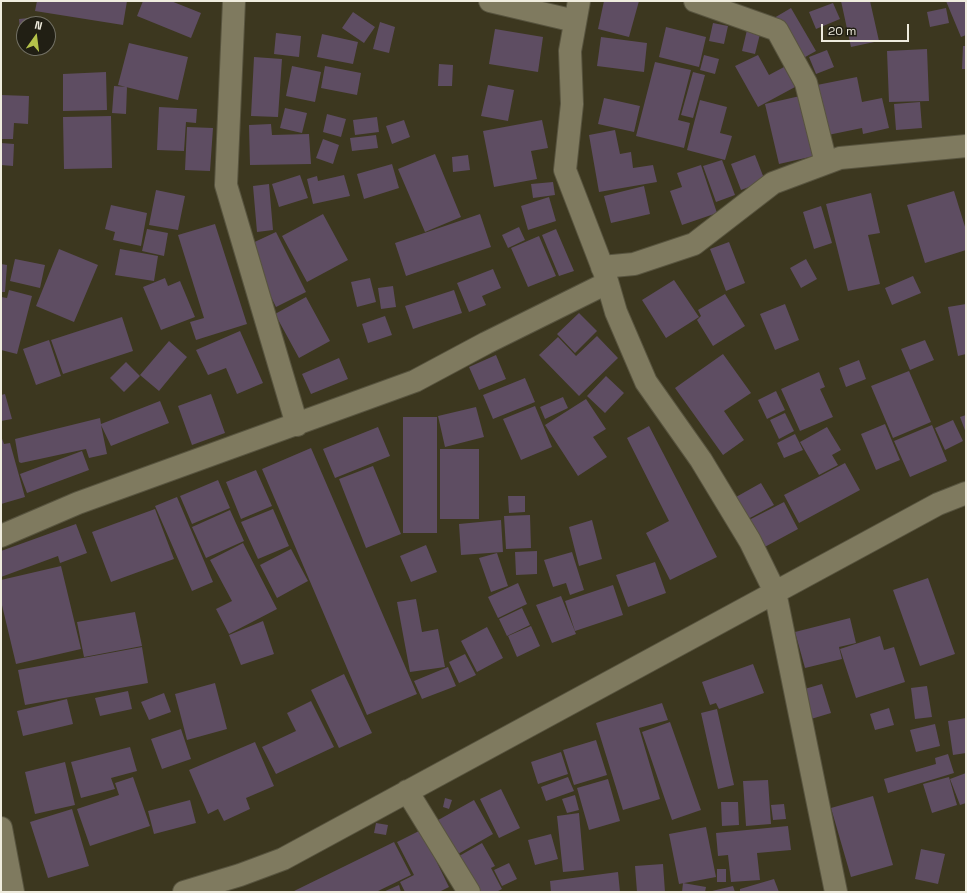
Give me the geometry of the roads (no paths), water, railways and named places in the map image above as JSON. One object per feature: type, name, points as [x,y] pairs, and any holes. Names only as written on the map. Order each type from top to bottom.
[{"type":"street","points":[[234,1],[226,185],[297,425]]},
{"type":"street","points":[[490,1],[577,11],[570,51],[572,104],[565,170],[605,275],[616,312],[646,382],[701,460],[750,541],[775,592],[836,892]]},
{"type":"street","points":[[695,1],[777,30],[806,83],[826,163]]},
{"type":"street","points":[[1,536],[78,503],[297,425],[415,381],[486,343],[605,275],[694,244],[773,183],[840,158],[966,146]]},
{"type":"street","points":[[184,892],[240,875],[283,859],[938,504],[966,493]]},
{"type":"street","points":[[408,791],[469,892]]},
{"type":"street","points":[[1,828],[13,892]]}]
